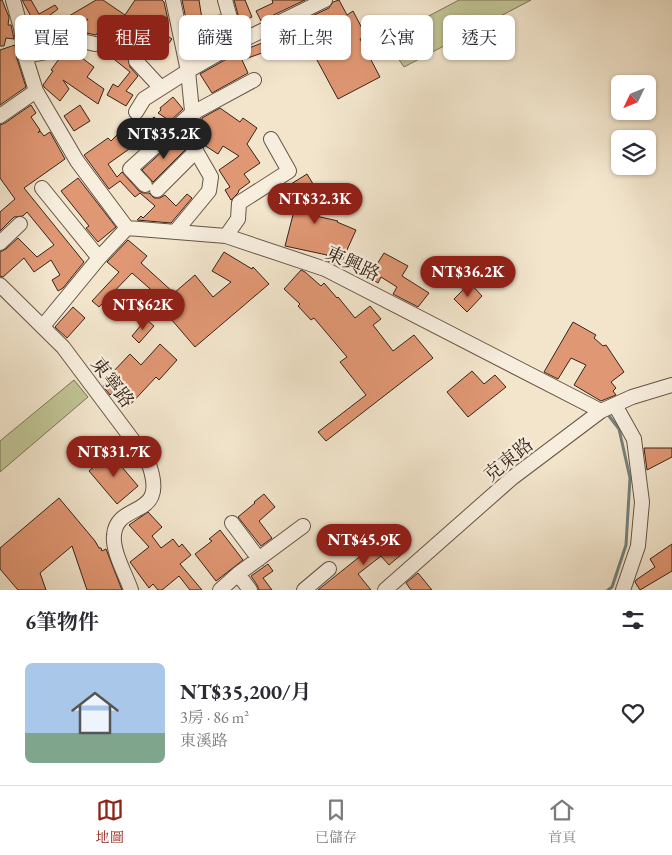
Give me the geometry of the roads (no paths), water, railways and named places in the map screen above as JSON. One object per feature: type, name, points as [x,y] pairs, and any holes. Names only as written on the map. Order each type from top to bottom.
[{"type":"street","points":[[13,0],[17,15]]},
{"type":"street","points":[[173,0],[188,71],[196,151],[210,177],[209,191],[176,231]]},
{"type":"street","points":[[225,0],[230,15]]},
{"type":"street","points":[[251,37],[325,0]]},
{"type":"street","points":[[87,42],[95,44]]},
{"type":"street","points":[[26,60],[36,91],[77,161],[127,228],[99,258],[43,326]]},
{"type":"street","points":[[136,60],[161,88]]},
{"type":"street","points":[[136,112],[144,99],[208,60]]},
{"type":"street","points":[[196,151],[151,188],[130,169],[191,114],[254,80]]},
{"type":"street","points":[[0,116],[36,91]]},
{"type":"street","points":[[226,236],[238,219],[239,203],[289,171],[271,139]]},
{"type":"street","points":[[42,188],[99,258]]},
{"type":"street","points":[[0,244],[20,224]]},
{"type":"street","name":"東興路","points":[[127,228],[226,236],[325,269],[601,411]]},
{"type":"street","name":"東寧路","points":[[0,285],[63,348],[147,459],[153,474],[154,494],[152,498],[120,521],[115,528],[114,545],[131,590]]},
{"type":"street","name":"克東路","points":[[385,590],[512,478],[601,411],[632,397],[672,385]]},
{"type":"street","points":[[615,405],[634,439],[642,502],[638,546],[623,590]]},
{"type":"street","points":[[232,523],[259,559]]},
{"type":"street","points":[[220,590],[238,574],[303,526]]},
{"type":"street","points":[[304,590],[329,569]]},
{"type":"street","points":[[238,574],[250,590]]},
{"type":"waterway","points":[[608,590],[612,587],[626,545],[630,478],[619,429],[609,416]]}]
